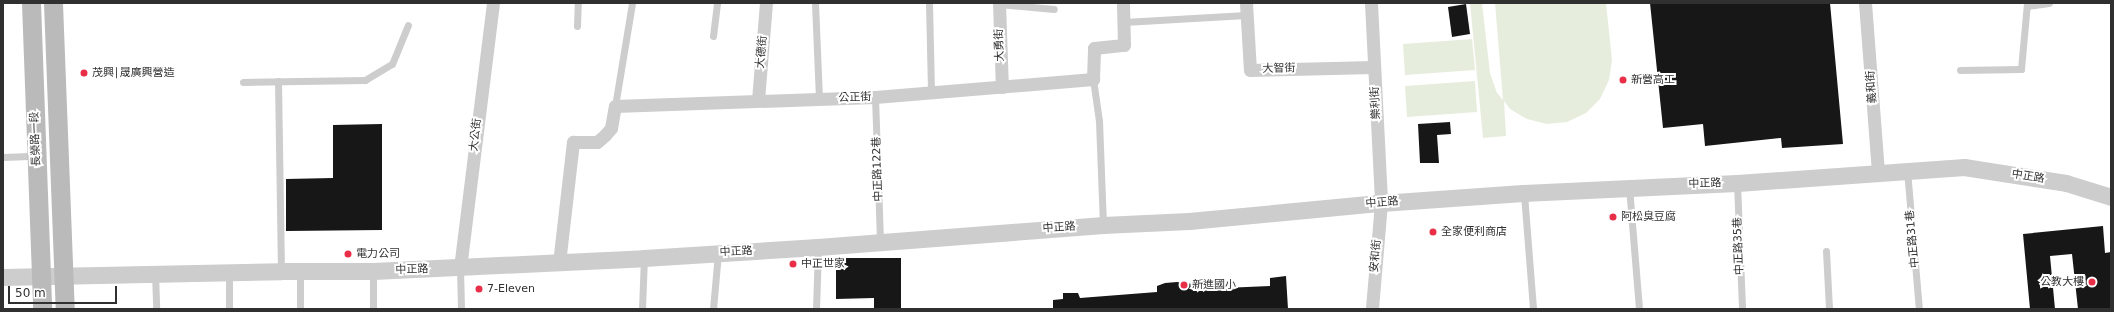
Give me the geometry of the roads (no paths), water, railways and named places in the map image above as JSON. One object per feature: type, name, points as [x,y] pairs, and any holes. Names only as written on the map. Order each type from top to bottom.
[{"type":"main road","name":"長榮路一段","points":[[31,3],[42,309]]},
{"type":"main road","name":"長榮路一段","points":[[53,3],[65,309]]},
{"type":"street","name":"大公街","points":[[460,268],[492,3]]},
{"type":"street","name":"大德街","points":[[758,100],[766,3]]},
{"type":"street","points":[[1093,79],[1094,48],[1124,45],[1123,3]]},
{"type":"street","name":"樂利街","points":[[1371,3],[1381,203]]},
{"type":"street","name":"大勇街","points":[[999,4],[1002,87]]},
{"type":"street","name":"義和街","points":[[1867,4],[1878,172]]},
{"type":"street","name":"大智街","points":[[1246,9],[1250,70],[1374,67]]},
{"type":"street","name":"公正街","points":[[616,106],[875,97],[1093,79]]},
{"type":"street","points":[[559,263],[573,142],[597,142],[611,128],[616,106]]},
{"type":"street","name":"中正路","points":[[3,277],[155,273],[373,271],[559,263],[818,247],[880,241],[1103,225],[1189,221],[1381,203],[1524,193],[1737,183],[1964,167],[2066,183],[2111,197]]},
{"type":"street","name":"安和街","points":[[1372,309],[1381,203]]},
{"type":"lane","points":[[577,26],[578,3]]},
{"type":"lane","points":[[616,106],[632,3]]},
{"type":"lane","points":[[713,36],[717,3]]},
{"type":"lane","points":[[815,3],[819,99]]},
{"type":"lane","points":[[929,3],[931,92]]},
{"type":"lane","points":[[1960,70],[2022,68],[2027,5],[2049,3]]},
{"type":"lane","points":[[999,4],[1054,9]]},
{"type":"lane","points":[[1124,22],[1246,9]]},
{"type":"lane","points":[[243,82],[365,80],[392,64],[408,25]]},
{"type":"lane","points":[[1093,79],[1099,121],[1103,225]]},
{"type":"lane","points":[[278,81],[281,271]]},
{"type":"lane","name":"中正路122巷","points":[[875,97],[880,241]]},
{"type":"lane","points":[[3,157],[36,156]]},
{"type":"lane","name":"中正路31巷","points":[[1907,170],[1919,309]]},
{"type":"lane","name":"中正路35巷","points":[[1737,183],[1742,309]]},
{"type":"lane","points":[[1629,187],[1639,309]]},
{"type":"lane","points":[[1524,193],[1533,309]]},
{"type":"lane","points":[[816,309],[818,247]]},
{"type":"lane","points":[[1826,251],[1830,309]]},
{"type":"lane","points":[[713,309],[718,253]]},
{"type":"lane","points":[[642,309],[644,258]]},
{"type":"lane","points":[[460,268],[461,309]]},
{"type":"lane","points":[[373,271],[373,309]]},
{"type":"lane","points":[[300,272],[300,309]]},
{"type":"lane","points":[[155,273],[156,309]]},
{"type":"lane","points":[[229,273],[229,309]]},
{"type":"place","name":"茂興∣晟廣興營造","points":[[84,73]]},
{"type":"place","name":"新營高工","points":[[1623,80]]},
{"type":"place","name":"阿松臭豆腐","points":[[1613,217]]},
{"type":"place","name":"全家便利商店","points":[[1433,232]]},
{"type":"place","name":"電力公司","points":[[348,254]]},
{"type":"place","name":"中正世家","points":[[793,264]]},
{"type":"place","name":"公教大樓","points":[[2092,282]]},
{"type":"place","name":"新進國小","points":[[1184,285]]},
{"type":"place","name":"7-Eleven","points":[[479,289]]}]
